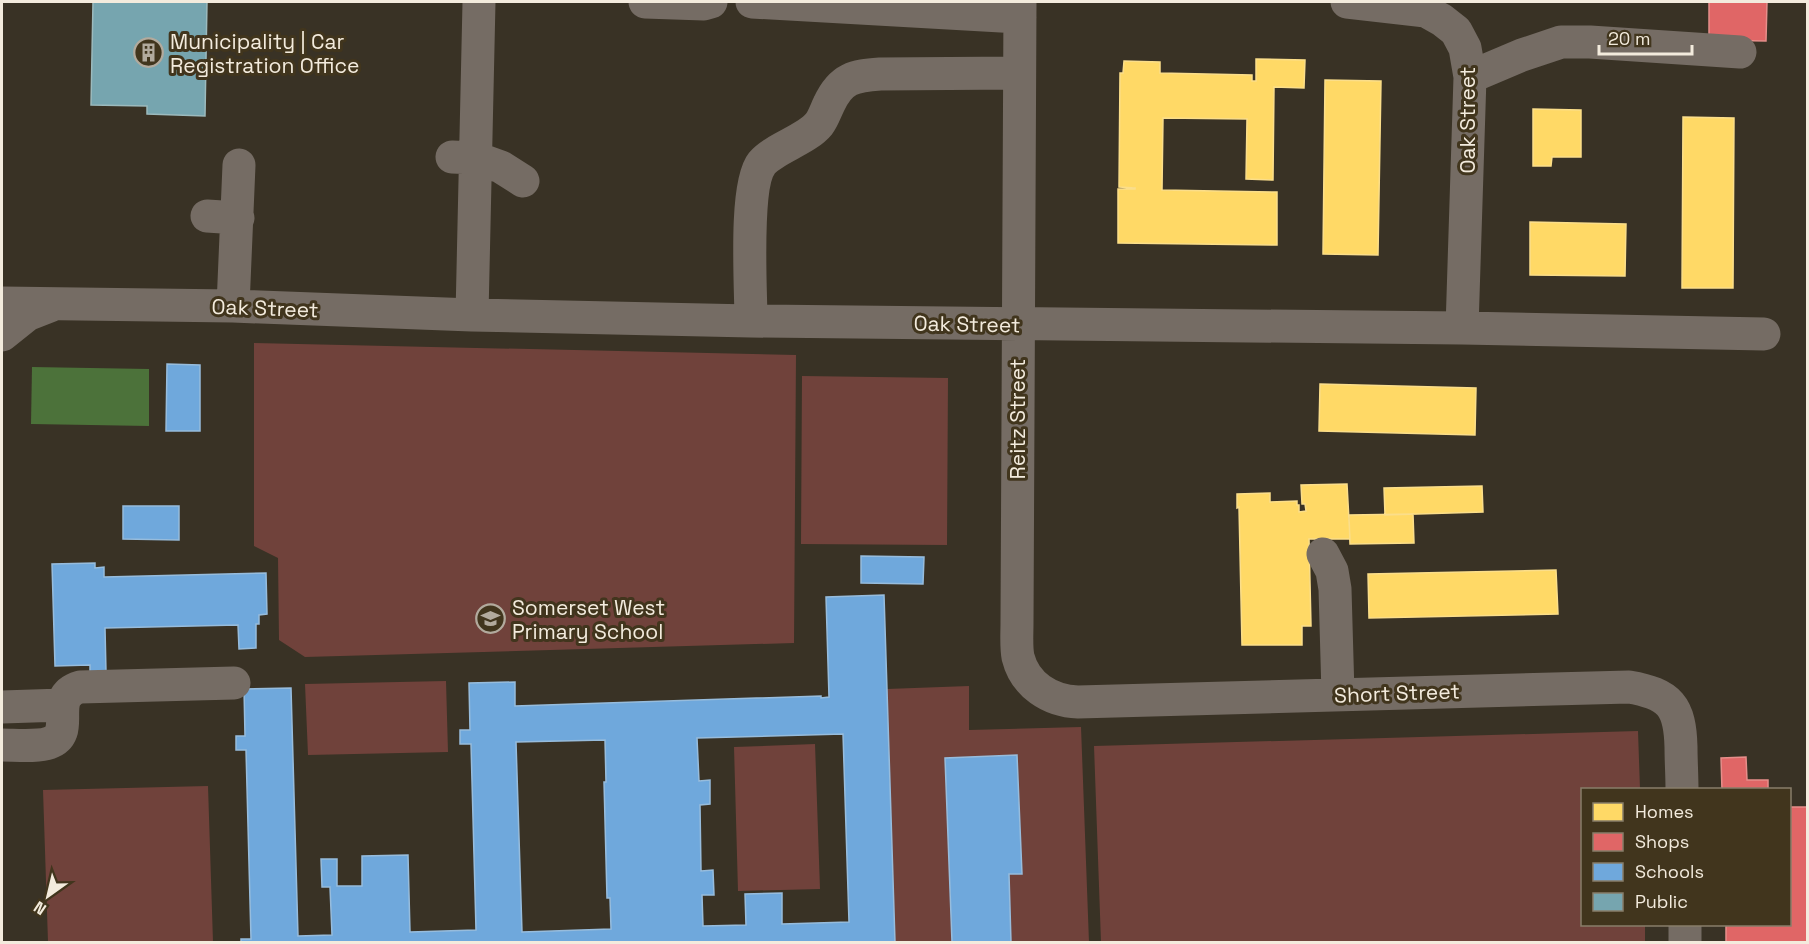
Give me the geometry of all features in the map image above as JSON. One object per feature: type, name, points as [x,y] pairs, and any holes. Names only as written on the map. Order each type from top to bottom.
[{"type":"street","points":[[472,315],[464,157],[465,67],[479,2]]},
{"type":"street","points":[[645,2],[704,4],[711,2]]},
{"type":"street","points":[[752,2],[1020,9]]},
{"type":"street","name":"Oak Street","points":[[1347,2],[1426,11],[1443,20],[1456,31],[1466,48],[1470,77],[1462,328]]},
{"type":"street","name":"Reitz Street","points":[[1020,9],[1017,324],[1018,656],[1024,673],[1036,686]]},
{"type":"street","points":[[1470,77],[1522,55],[1561,42],[1740,52]]},
{"type":"street","points":[[751,321],[751,207],[757,175],[762,163],[818,124],[833,94],[845,81],[859,76],[880,74],[1019,74]]},
{"type":"street","points":[[464,157],[501,167],[523,180]]},
{"type":"street","points":[[233,306],[222,217],[239,165]]},
{"type":"street","name":"Oak Street","points":[[2,303],[233,306],[472,315],[751,321],[1462,328],[1764,334]]},
{"type":"street","name":"Oak Street","points":[[2,335],[27,315],[57,304]]},
{"type":"street","points":[[1323,554],[1332,571],[1335,589],[1338,694]]},
{"type":"street","points":[[2,746],[45,744],[58,738],[62,733],[64,698],[68,693],[80,687],[234,682]]},
{"type":"street","name":"Short Street","points":[[1036,686],[1052,697],[1078,702],[1629,687],[1659,695],[1675,710],[1680,724],[1682,788]]},
{"type":"street","points":[[2,707],[63,705]]},
{"type":"street","points":[[1685,926],[1685,942]]},
{"type":"shaded area","points":[[254,343],[796,355],[794,643],[305,657],[279,640],[278,558],[254,546]]},
{"type":"shaded area","points":[[32,367],[149,369],[149,426],[31,424]]},
{"type":"shaded area","points":[[802,376],[948,378],[947,545],[801,544]]},
{"type":"shaded area","points":[[446,681],[448,752],[308,755],[305,684]]},
{"type":"shaded area","points":[[969,686],[969,730],[1081,727],[1089,942],[1011,942],[1009,874],[1022,873],[1017,755],[945,758],[952,942],[895,942],[887,689]]},
{"type":"shaded area","points":[[1638,731],[1640,788],[1581,788],[1581,926],[1645,926],[1645,942],[1101,942],[1094,746]]},
{"type":"shaded area","points":[[815,744],[820,889],[738,891],[734,747]]},
{"type":"shaded area","points":[[208,786],[213,942],[48,942],[43,790]]},
{"type":"building: Homes","points":[[1256,59],[1305,60],[1304,88],[1274,87],[1273,180],[1246,179],[1247,119],[1163,118],[1162,190],[1277,192],[1277,245],[1118,243],[1118,189],[1135,189],[1119,187],[1120,73],[1123,73],[1124,61],[1160,62],[1160,73],[1252,75],[1252,81],[1256,81]]},
{"type":"building: Homes","points":[[1325,80],[1381,81],[1378,255],[1323,254]]},
{"type":"building: Homes","points":[[1533,109],[1581,110],[1581,157],[1552,157],[1551,166],[1533,166]]},
{"type":"building: Homes","points":[[1683,117],[1734,118],[1733,288],[1682,288]]},
{"type":"building: Homes","points":[[1530,222],[1626,224],[1625,276],[1530,275]]},
{"type":"building: Homes","points":[[1320,384],[1476,388],[1475,435],[1319,431]]},
{"type":"building: Homes","points":[[1347,484],[1350,539],[1309,539],[1311,626],[1302,626],[1302,645],[1242,645],[1237,494],[1270,493],[1270,502],[1297,501],[1299,512],[1306,511],[1305,504],[1302,504],[1301,485]]},
{"type":"building: Homes","points":[[1482,486],[1483,512],[1385,515],[1384,488]]},
{"type":"building: Homes","points":[[1413,514],[1414,543],[1350,544],[1349,515]]},
{"type":"building: Homes","points":[[1556,570],[1558,614],[1369,618],[1368,574]]},
{"type":"building: Shops","points":[[1709,2],[1767,2],[1766,41],[1709,40]]},
{"type":"building: Shops","points":[[1746,757],[1747,780],[1768,780],[1768,788],[1722,788],[1721,758]]},
{"type":"building: Shops","points":[[1791,807],[1808,807],[1808,942],[1726,942],[1726,926],[1791,926]]},
{"type":"building: Schools","points":[[167,364],[200,365],[200,431],[166,431]]},
{"type":"building: Schools","points":[[123,506],[179,506],[179,540],[123,539]]},
{"type":"building: Schools","points":[[861,556],[924,557],[923,584],[861,583]]},
{"type":"building: Schools","points":[[95,563],[95,568],[104,567],[104,577],[266,573],[267,614],[259,615],[259,624],[256,624],[256,648],[239,649],[238,625],[105,628],[106,672],[90,672],[90,665],[55,666],[52,564]]},
{"type":"building: Schools","points":[[884,595],[895,942],[241,942],[241,939],[251,939],[246,750],[236,750],[236,736],[245,736],[244,689],[291,688],[298,936],[332,935],[330,887],[322,887],[321,859],[337,859],[337,886],[362,886],[362,856],[408,855],[410,932],[476,930],[471,744],[460,744],[460,730],[470,730],[469,683],[515,682],[515,706],[829,697],[826,597]],"holes":[[[843,734],[849,922],[782,924],[782,893],[745,894],[746,925],[703,926],[702,895],[714,895],[713,870],[701,871],[700,805],[710,804],[710,780],[699,781],[697,738]],[[605,740],[607,898],[610,898],[611,929],[522,932],[516,742]]]},
{"type":"building: Schools","points":[[1017,755],[1022,874],[1009,874],[1011,942],[952,942],[945,758]]},
{"type":"building: Public","name":"Municipality | Car Registration Office","points":[[93,2],[207,2],[205,116],[147,114],[147,106],[91,105]]},
{"type":"place","name":"Municipality | Car Registration Office","points":[[149,53]]},
{"type":"place","name":"Somerset West Primary School","points":[[491,619]]}]
